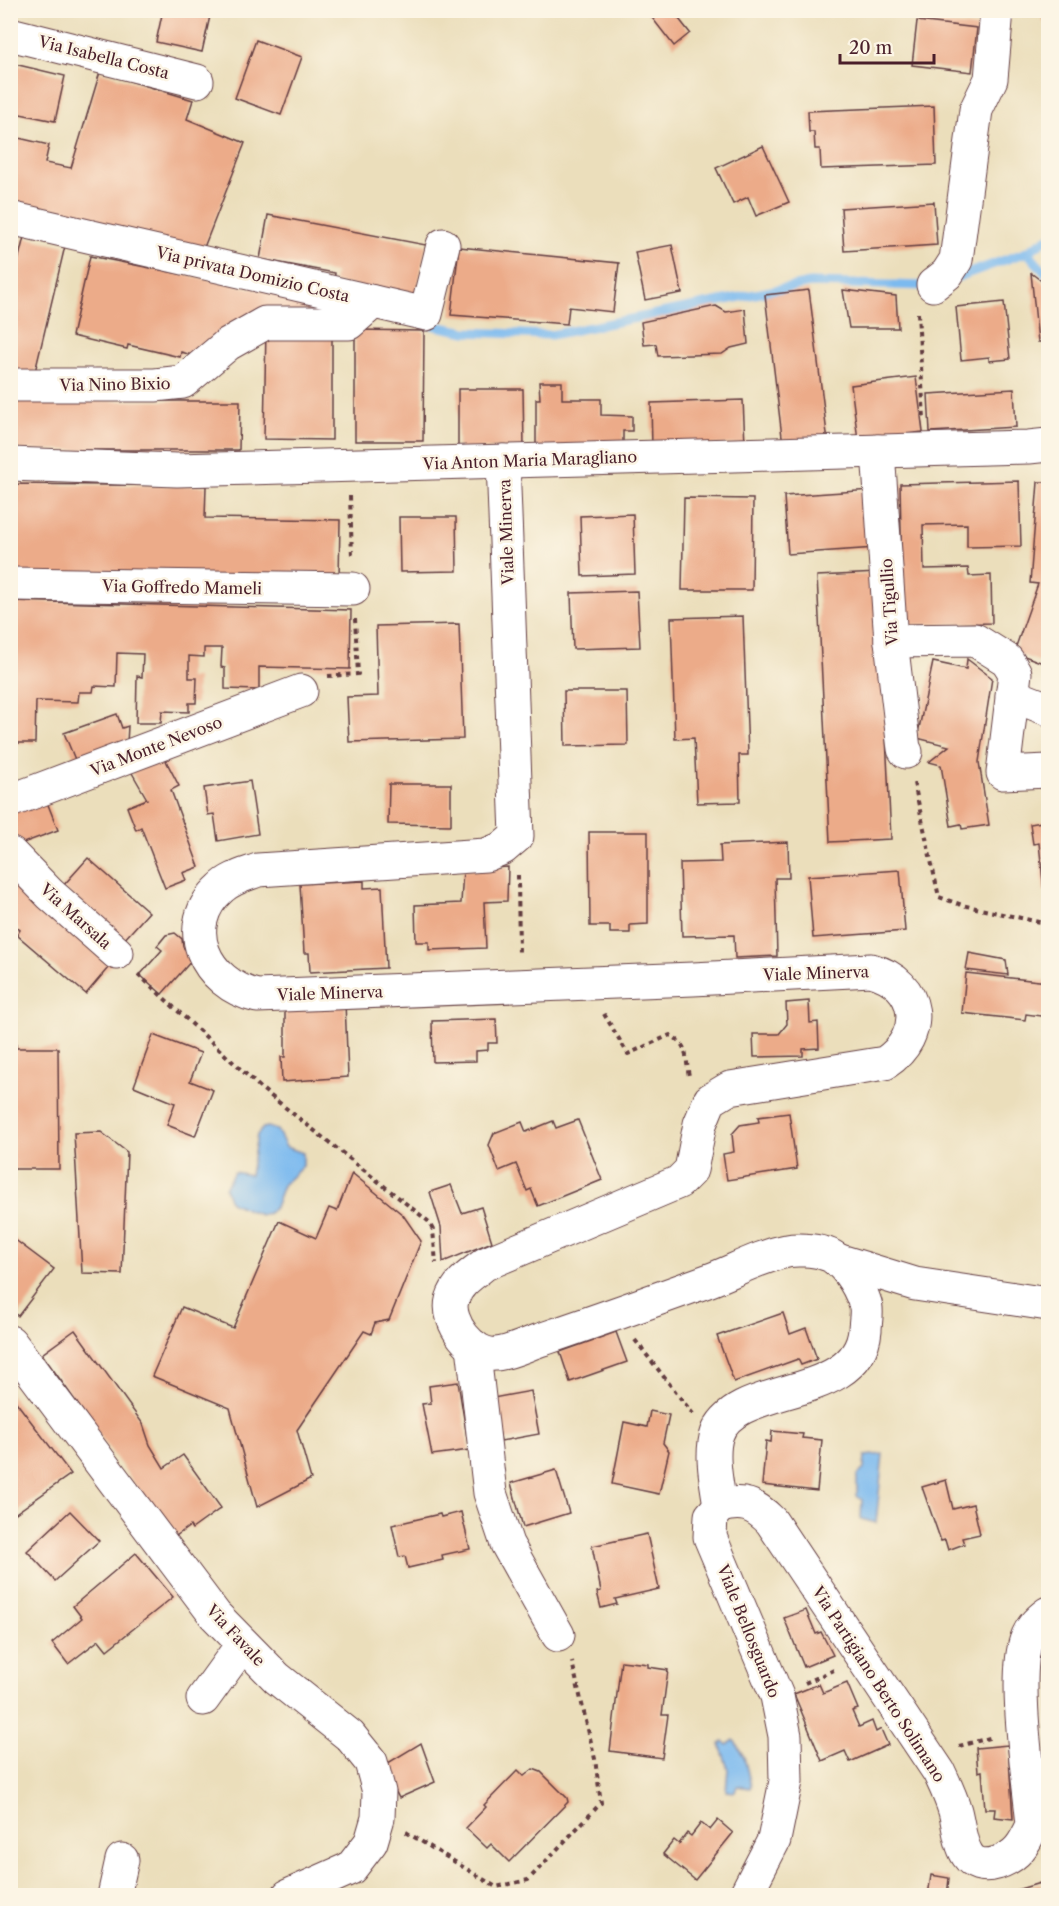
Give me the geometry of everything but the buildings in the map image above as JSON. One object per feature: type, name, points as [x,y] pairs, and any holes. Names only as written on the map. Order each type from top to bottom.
[{"type":"street","points":[[925,297],[956,261],[976,110],[992,79],[997,10]]},
{"type":"street","name":"Via Isabella Costa","points":[[10,34],[197,81]]},
{"type":"street","name":"Via privata Domizio Costa","points":[[10,218],[426,314],[443,245]]},
{"type":"street","name":"Via Nino Bixio","points":[[10,385],[155,385],[183,382],[228,344],[265,323],[349,323],[373,302]]},
{"type":"street","name":"Via Anton Maria Maragliano","points":[[10,464],[177,470],[1048,445]]},
{"type":"street","name":"Via Tigullio","points":[[878,451],[891,640],[906,752]]},
{"type":"street","name":"Viale Minerva","points":[[472,1346],[465,1339],[454,1317],[452,1302],[460,1283],[485,1264],[679,1182],[691,1170],[700,1124],[710,1100],[730,1088],[885,1063],[905,1045],[913,1019],[912,1005],[897,981],[885,973],[871,970],[257,996],[234,988],[215,974],[201,945],[201,929],[211,899],[235,878],[258,870],[486,855],[503,848],[518,836],[503,461]]},
{"type":"street","name":"Via Goffredo Mameli","points":[[10,584],[353,589]]},
{"type":"street","points":[[891,640],[975,640],[1007,660],[1015,673],[1002,773],[1048,771]]},
{"type":"street","name":"Via Monte Nevoso","points":[[10,801],[301,691]]},
{"type":"street","points":[[1012,695],[1048,709]]},
{"type":"street","name":"Via Marsala","points":[[11,854],[50,894],[117,953]]},
{"type":"street","points":[[558,1635],[507,1544],[490,1493],[472,1346],[495,1355],[619,1314],[787,1251],[824,1253],[837,1260],[915,1284],[1048,1304]]},
{"type":"street","points":[[720,1506],[715,1448],[718,1432],[726,1419],[748,1406],[832,1377],[854,1359],[864,1337],[866,1306],[855,1282],[837,1260]]},
{"type":"street","name":"Via Favale","points":[[10,1342],[214,1615],[277,1678],[350,1736],[371,1762],[379,1792],[378,1818],[371,1842],[351,1868],[288,1896]]},
{"type":"street","name":"Via Partigiano Berto Solimano","points":[[720,1506],[738,1501],[757,1507],[771,1521],[927,1755],[947,1788],[956,1812],[960,1842],[966,1854],[979,1863],[990,1865],[1011,1858],[1023,1846],[1033,1824],[1021,1675],[1026,1642],[1037,1621],[1048,1613]]},
{"type":"street","name":"Viale Bellosguardo","points":[[720,1506],[711,1516],[710,1537],[777,1696],[785,1736],[786,1781],[774,1840],[745,1896]]},
{"type":"street","points":[[203,1699],[242,1645]]},
{"type":"street","points":[[114,1896],[122,1860]]},
{"type":"path","points":[[925,297],[926,450]]},
{"type":"path","points":[[906,752],[913,771],[916,795],[939,897],[962,905],[1048,924]]},
{"type":"path","points":[[518,836],[521,986]]},
{"type":"path","points":[[117,953],[262,1089],[428,1221],[433,1230],[433,1255],[439,1270]]},
{"type":"path","points":[[603,1012],[628,1054],[670,1035],[680,1041],[686,1049],[689,1077]]},
{"type":"path","points":[[619,1314],[624,1326],[691,1413],[718,1432]]},
{"type":"path","points":[[777,1696],[862,1658]]},
{"type":"path","points":[[378,1818],[400,1828],[496,1887],[528,1880],[601,1803],[595,1759],[575,1677]]},
{"type":"path","points":[[927,1755],[1025,1728]]},
{"type":"water","points":[[263,1128],[277,1130],[286,1147],[303,1153],[303,1166],[283,1185],[275,1207],[269,1213],[260,1215],[230,1202],[225,1188],[234,1172],[250,1175],[257,1135]]},
{"type":"water","points":[[883,1454],[876,1523],[861,1519],[862,1500],[857,1496],[857,1476],[864,1469],[865,1456]]},
{"type":"water","points":[[734,1740],[744,1757],[751,1786],[750,1788],[737,1786],[735,1792],[726,1791],[728,1769],[720,1744],[723,1741],[727,1745]]},
{"type":"waterway","points":[[955,278],[1027,252],[1048,238]]},
{"type":"waterway","points":[[1027,252],[1048,276]]},
{"type":"waterway","points":[[426,324],[466,332],[551,335],[810,283],[928,286]]}]
